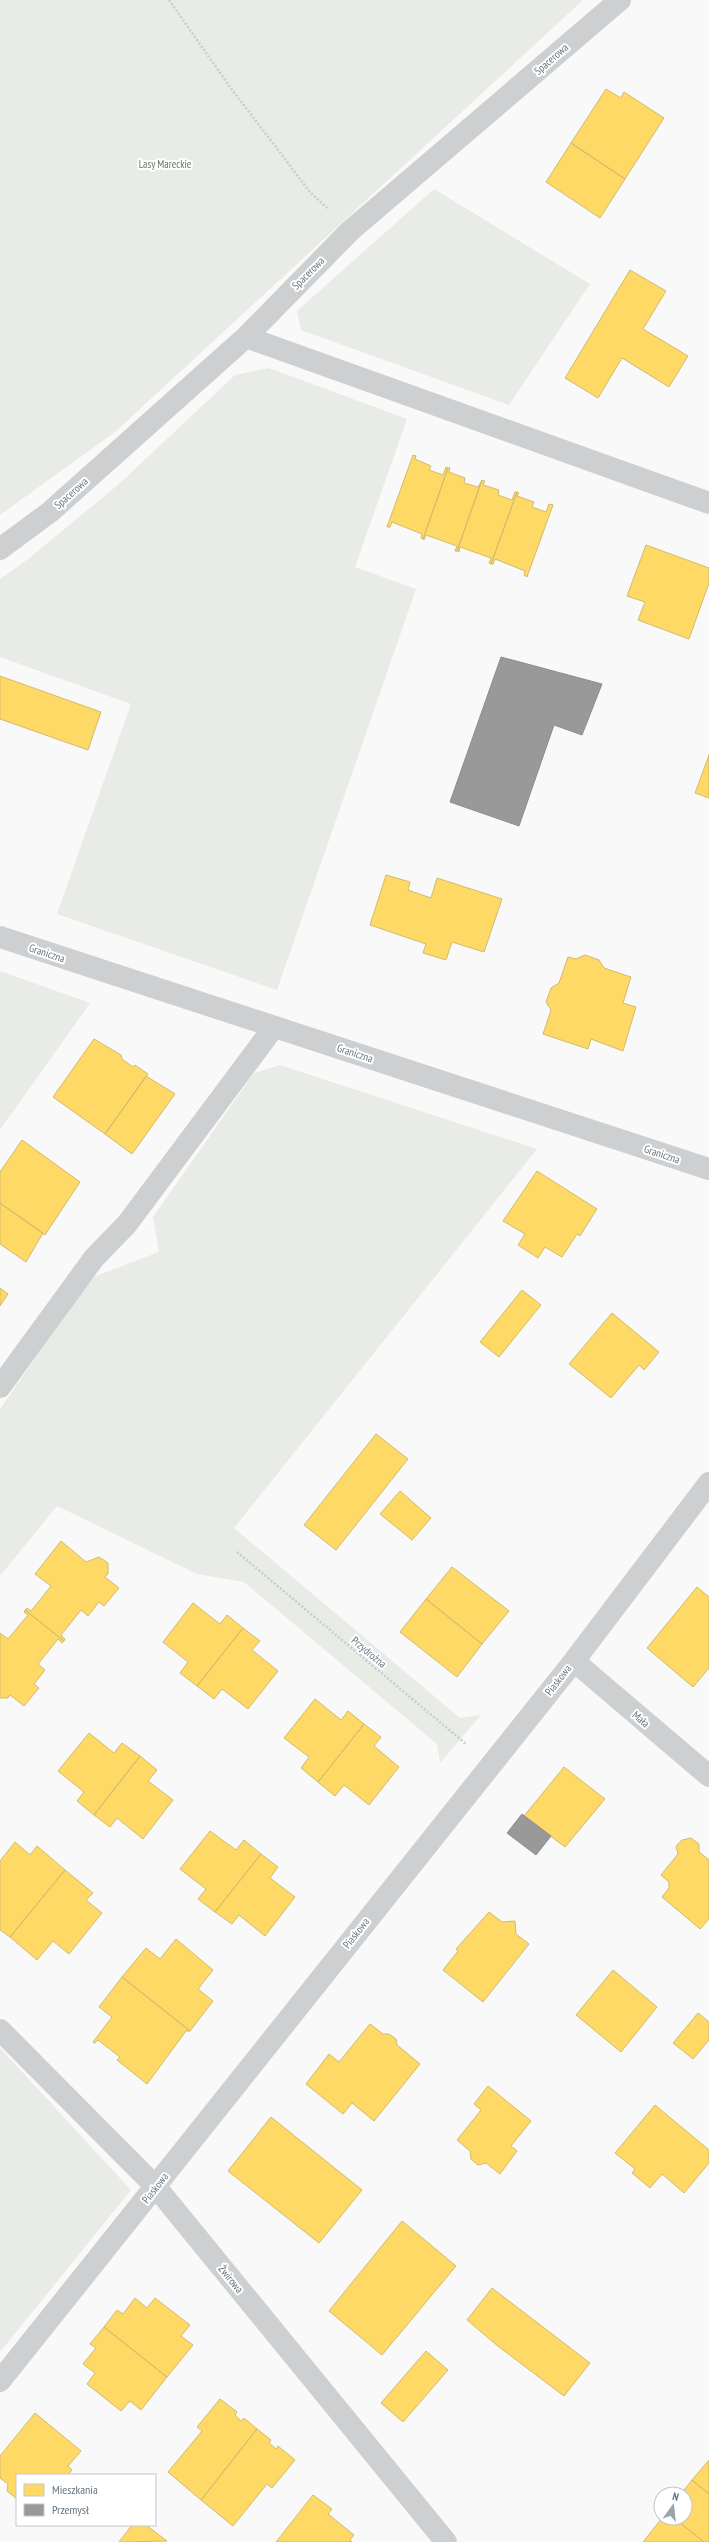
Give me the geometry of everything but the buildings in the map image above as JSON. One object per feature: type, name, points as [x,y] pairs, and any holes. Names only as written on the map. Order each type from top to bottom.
[{"type":"street","name":"Spacerowa","points":[[0,549],[50,512],[246,337],[350,231],[620,0]]},
{"type":"street","points":[[246,337],[709,503]]},
{"type":"street","name":"Graniczna","points":[[0,937],[709,1169]]},
{"type":"street","points":[[0,1387],[94,1258],[128,1224],[274,1027]]},
{"type":"street","name":"Piaskowa","points":[[0,2381],[156,2187],[386,1894],[574,1661],[709,1483]]},
{"type":"street","name":"Mała","points":[[574,1661],[709,1776]]},
{"type":"street","name":"Żwirowa","points":[[0,2030],[156,2187],[446,2542]]},
{"type":"path","points":[[169,0],[230,87],[310,192],[350,231]]},
{"type":"path","name":"Przydrożna","points":[[237,1552],[491,1765]]},
{"type":"green space","name":"Lasy Mareckie","points":[[0,0],[583,0],[115,432],[0,515]]},
{"type":"green space","points":[[434,189],[590,284],[509,405],[301,330],[297,311]]},
{"type":"green space","points":[[269,368],[407,419],[355,567],[416,589],[277,990],[57,914],[131,704],[0,657],[0,579],[28,559],[119,484],[235,375]]},
{"type":"green space","points":[[0,971],[90,1003],[0,1130]]},
{"type":"green space","points":[[280,1065],[537,1149],[234,1528],[460,1718],[481,1715],[440,1763],[437,1744],[244,1582],[197,1574],[57,1506],[0,1576],[0,1409],[91,1278],[159,1252],[153,1217],[254,1073]]},
{"type":"green space","points":[[0,2048],[131,2190],[0,2352]]}]
